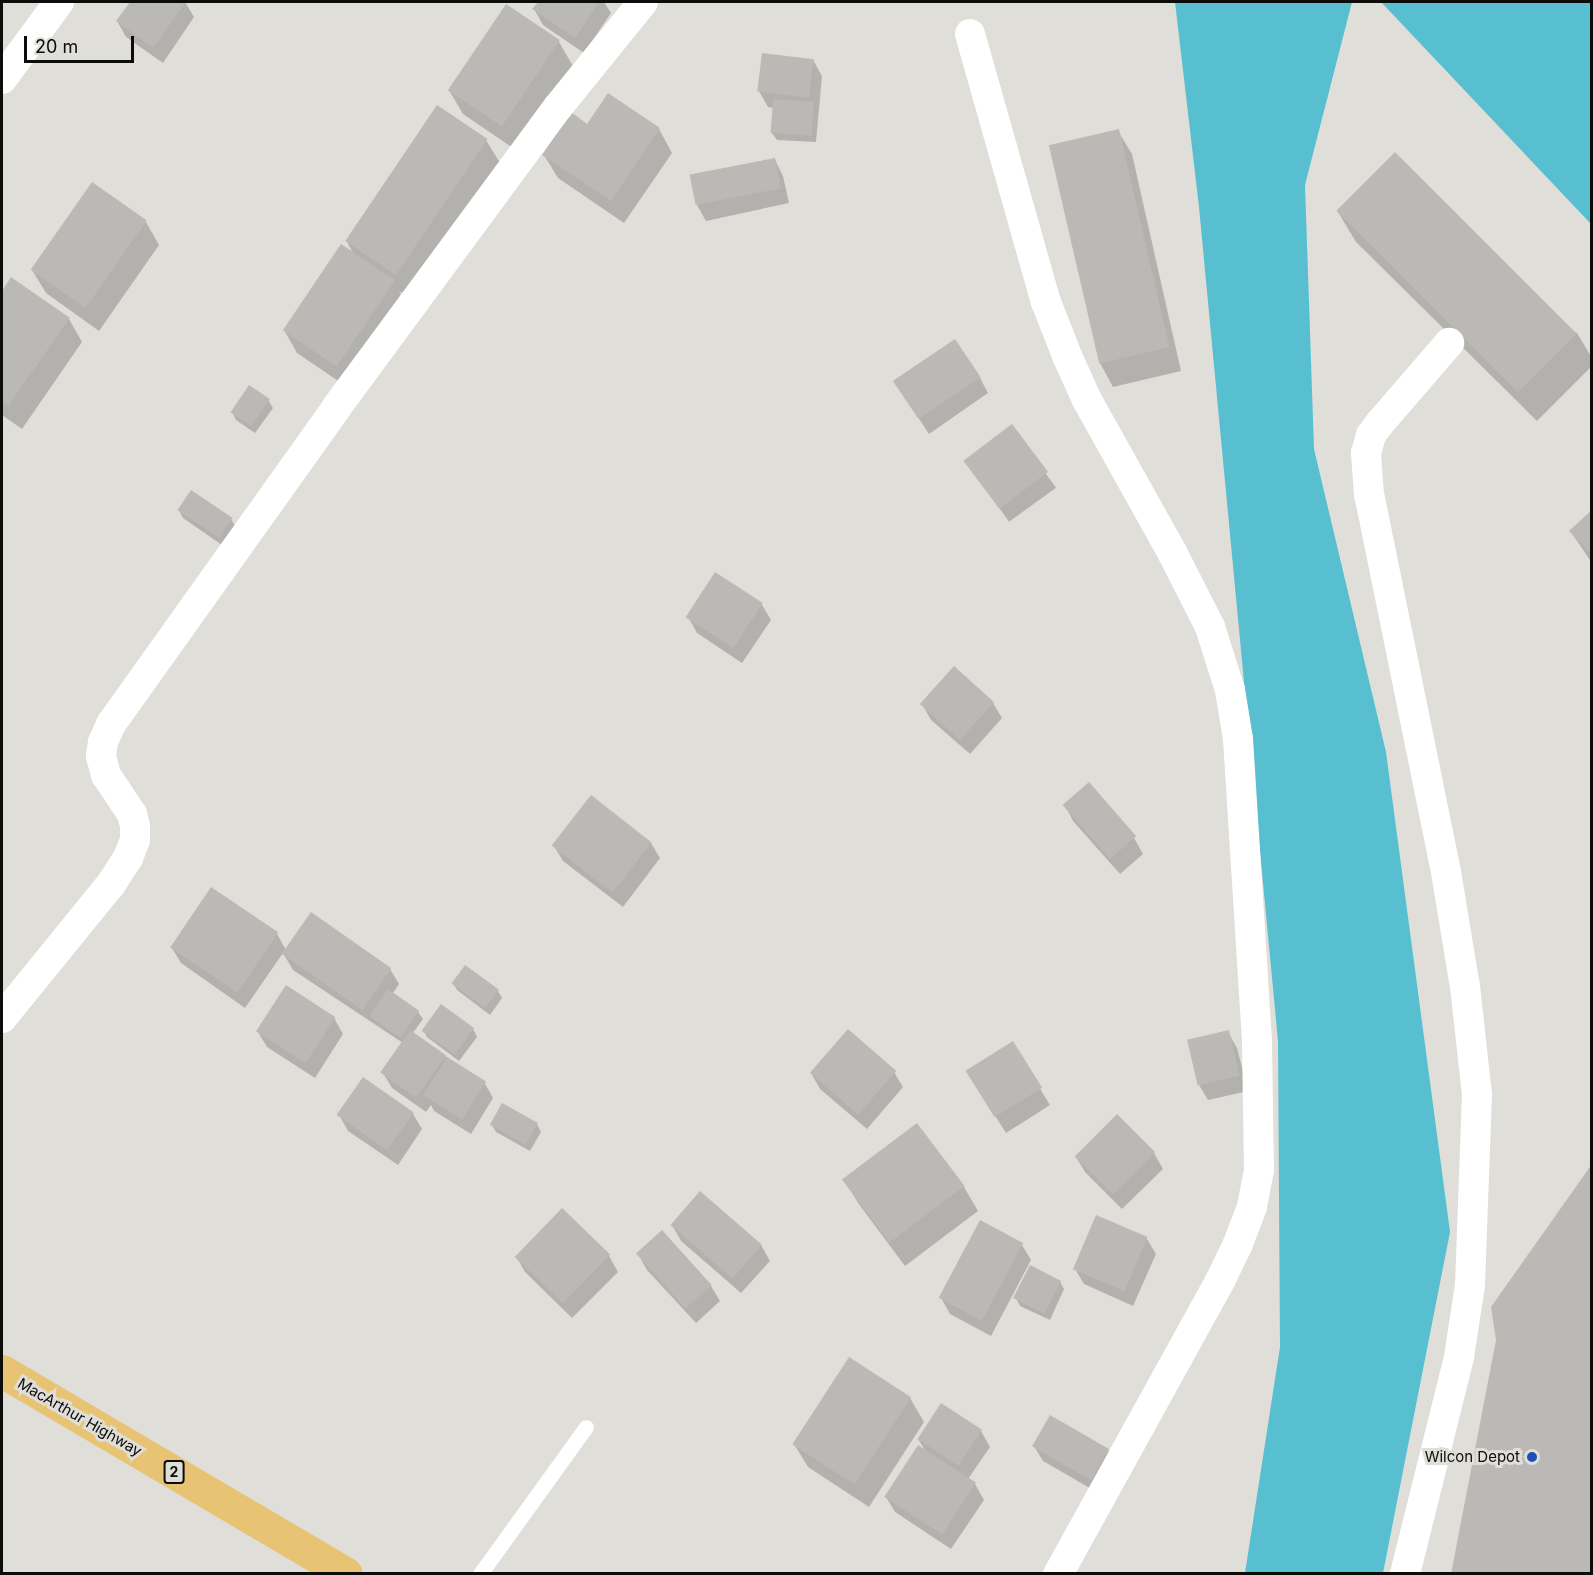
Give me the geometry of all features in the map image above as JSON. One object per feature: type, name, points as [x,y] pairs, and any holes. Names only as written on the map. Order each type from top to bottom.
[{"type":"highway","name":"MacArthur Highway","points":[[2,1371],[345,1574]]},
{"type":"street","points":[[2,80],[59,2]]},
{"type":"street","points":[[2,1018],[111,884],[128,858],[135,840],[132,814],[106,775],[101,756],[103,742],[111,724],[350,389],[558,107],[644,2]]},
{"type":"street","points":[[970,34],[1046,302],[1068,358],[1087,400],[1173,554],[1210,627],[1230,690],[1238,739],[1256,1032],[1260,1143],[1259,1170],[1252,1207],[1220,1281],[1058,1574]]},
{"type":"street","points":[[1405,1574],[1459,1357],[1470,1285],[1477,1095],[1465,987],[1446,872],[1369,495],[1366,453],[1371,435],[1380,423],[1449,343]]},
{"type":"lane","points":[[480,1574],[586,1427]]},
{"type":"water","points":[[1175,2],[1352,2],[1305,185],[1314,449],[1386,752],[1450,1232],[1383,1573],[1245,1573],[1280,1347],[1278,1041],[1199,207]]},
{"type":"water","points":[[1381,2],[1591,2],[1591,224]]},
{"type":"building","points":[[130,2],[186,2],[153,48],[116,21]]},
{"type":"building","points":[[538,2],[599,2],[575,38],[532,9]]},
{"type":"building","points":[[506,4],[560,40],[502,127],[448,90]]},
{"type":"building","points":[[762,53],[814,59],[809,98],[757,92]]},
{"type":"building","points":[[608,93],[660,128],[611,201],[542,155],[571,112],[587,124]]},
{"type":"building","points":[[773,99],[814,102],[812,136],[771,133]]},
{"type":"building","points":[[437,105],[488,139],[396,275],[345,241]]},
{"type":"building","points":[[1119,129],[1169,347],[1099,363],[1049,145]]},
{"type":"building","points":[[1395,152],[1577,334],[1518,392],[1336,211]]},
{"type":"building","points":[[775,158],[781,188],[696,205],[690,175]]},
{"type":"building","points":[[92,182],[147,220],[86,308],[31,270]]},
{"type":"building","points":[[341,244],[395,280],[337,367],[283,330]]},
{"type":"building","points":[[11,277],[70,318],[8,406],[2,402],[2,291]]},
{"type":"building","points":[[955,339],[981,377],[919,419],[893,381]]},
{"type":"building","points":[[249,385],[270,399],[251,426],[231,412]]},
{"type":"building","points":[[1012,424],[1048,472],[999,509],[963,461]]},
{"type":"building","points":[[191,490],[232,518],[219,538],[178,510]]},
{"type":"building","points":[[1592,510],[1592,555],[1569,531]]},
{"type":"building","points":[[715,572],[763,603],[733,648],[686,617]]},
{"type":"building","points":[[954,666],[994,702],[960,740],[920,704]]},
{"type":"building","points":[[1089,782],[1136,836],[1110,859],[1063,805]]},
{"type":"building","points":[[591,795],[652,842],[612,893],[552,845]]},
{"type":"building","points":[[211,887],[278,932],[237,993],[170,948]]},
{"type":"building","points":[[311,912],[391,968],[362,1010],[282,954]]},
{"type":"building","points":[[465,965],[499,990],[485,1008],[451,984]]},
{"type":"building","points":[[286,985],[335,1017],[306,1063],[256,1031]]},
{"type":"building","points":[[388,989],[419,1011],[400,1038],[369,1016]]},
{"type":"building","points":[[441,1004],[474,1028],[455,1055],[422,1031]]},
{"type":"building","points":[[848,1029],[896,1071],[858,1115],[810,1073]]},
{"type":"building","points":[[410,1030],[446,1055],[416,1098],[380,1073]]},
{"type":"building","points":[[1229,1030],[1240,1076],[1198,1085],[1187,1040]]},
{"type":"building","points":[[1013,1041],[1042,1088],[995,1117],[966,1071]]},
{"type":"building","points":[[447,1057],[486,1081],[462,1120],[423,1095]]},
{"type":"building","points":[[363,1077],[414,1113],[387,1150],[337,1115]]},
{"type":"building","points":[[502,1103],[538,1123],[526,1145],[490,1125]]},
{"type":"building","points":[[1117,1114],[1155,1152],[1113,1195],[1075,1156]]},
{"type":"building","points":[[917,1123],[965,1186],[889,1243],[842,1180]]},
{"type":"building","name":"Wilcon Depot","points":[[1592,1164],[1592,1574],[1451,1574],[1496,1340],[1491,1307]]},
{"type":"building","points":[[700,1191],[762,1245],[732,1279],[670,1225]]},
{"type":"building","points":[[562,1208],[610,1255],[563,1303],[515,1257]]},
{"type":"building","points":[[1096,1215],[1148,1237],[1124,1291],[1073,1269]]},
{"type":"building","points":[[980,1220],[1023,1243],[982,1321],[939,1298]]},
{"type":"building","points":[[662,1230],[712,1285],[686,1308],[636,1253]]},
{"type":"building","points":[[1030,1265],[1061,1281],[1044,1314],[1013,1298]]},
{"type":"building","points":[[849,1357],[911,1397],[854,1485],[792,1444]]},
{"type":"building","points":[[941,1403],[982,1430],[959,1466],[918,1439]]},
{"type":"building","points":[[1050,1415],[1109,1449],[1091,1480],[1032,1446]]},
{"type":"building","points":[[918,1445],[976,1483],[942,1535],[884,1497]]},
{"type":"place","name":"Wilcon Depot","points":[[1532,1457]]}]
